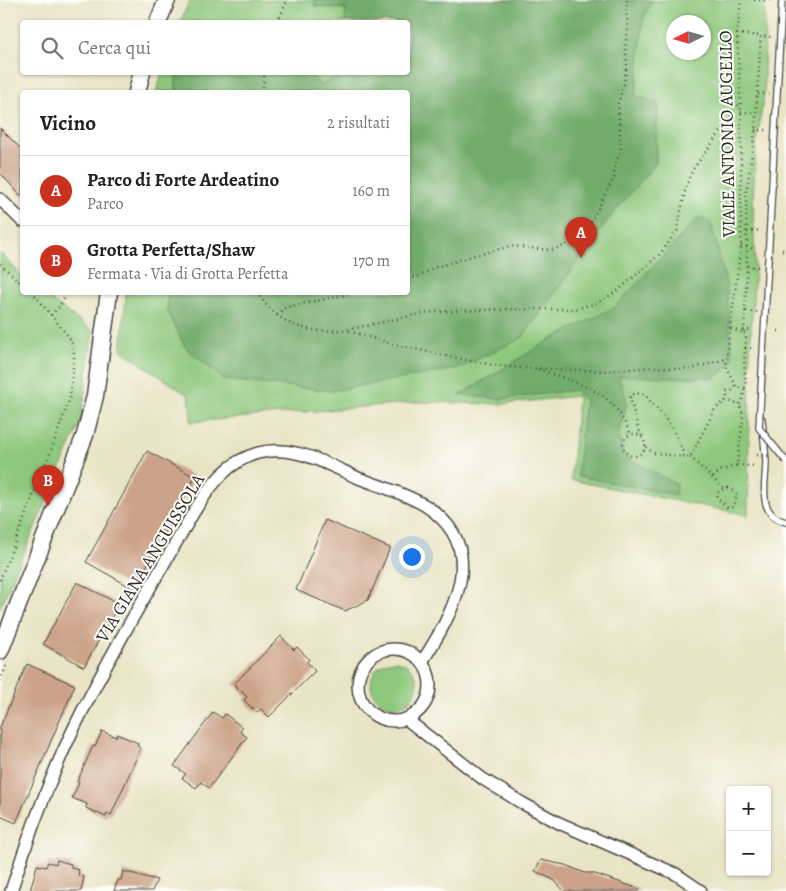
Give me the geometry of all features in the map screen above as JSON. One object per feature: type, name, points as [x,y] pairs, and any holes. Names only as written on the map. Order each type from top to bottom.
[{"type":"street","points":[[159,20],[167,0]]},
{"type":"street","points":[[138,90],[141,75]]},
{"type":"street","points":[[0,199],[20,219]]},
{"type":"street","points":[[0,651],[85,435],[95,396],[109,295]]},
{"type":"street","name":"VIA GIANA ANGUISSOLA","points":[[11,891],[56,769],[72,732],[106,668],[190,518],[209,488],[226,470],[244,458],[272,450],[298,453],[412,499],[424,505],[448,524],[455,536],[460,555],[459,587],[443,628],[422,662]]},
{"type":"street","points":[[400,650],[416,656],[422,662],[429,678],[428,695],[420,710],[406,719],[389,720],[373,714],[367,708],[359,692],[360,675],[368,660],[383,651],[400,650]]},
{"type":"street","points":[[406,719],[483,778],[526,806],[559,823],[676,874],[701,891]]},
{"type":"lane","points":[[783,0],[759,428],[786,461]]},
{"type":"lane","points":[[783,0],[761,417],[766,463],[763,492],[770,513],[779,520],[786,522]]},
{"type":"path","points":[[279,20],[287,0]]},
{"type":"path","points":[[410,278],[420,276],[433,268],[510,246],[551,250],[575,242],[587,230],[614,177],[615,165],[621,148],[618,103],[624,84],[627,63],[628,28],[626,10],[628,0]]},
{"type":"path","name":"VIALE ANTONIO AUGELLO","points":[[736,386],[727,368],[726,359],[741,246],[741,105],[737,34],[741,0]]},
{"type":"path","points":[[754,0],[772,0]]},
{"type":"path","points":[[737,34],[776,37]]},
{"type":"path","points":[[739,405],[746,385],[744,361],[746,336],[743,331],[746,311],[746,191],[755,130],[761,36]]},
{"type":"path","points":[[262,90],[265,75]]},
{"type":"path","points":[[758,94],[764,94]]},
{"type":"path","points":[[259,295],[265,305],[277,316],[292,325],[309,329],[334,331],[347,330],[410,315],[445,312],[574,309],[594,304],[621,288],[660,254],[677,231],[686,186],[694,169],[731,118],[733,106],[741,105]]},
{"type":"path","points":[[741,112],[761,113]]},
{"type":"path","points":[[755,130],[760,130]]},
{"type":"path","points":[[746,232],[755,230]]},
{"type":"path","points":[[741,246],[754,249]]},
{"type":"path","points":[[0,264],[20,282]]},
{"type":"path","points":[[0,580],[70,398],[74,358],[73,346],[69,337],[34,295]]},
{"type":"path","points":[[51,316],[66,295]]},
{"type":"path","points":[[277,316],[284,308],[346,295]]},
{"type":"path","points":[[746,311],[752,311]]},
{"type":"path","points":[[347,330],[392,344],[493,365],[605,371],[653,367],[691,369],[726,359]]},
{"type":"path","points":[[731,330],[750,330]]},
{"type":"path","points":[[535,368],[586,387],[609,401],[621,415],[631,435]]},
{"type":"path","points":[[727,400],[727,392],[734,390],[736,386],[744,390]]},
{"type":"path","points":[[684,457],[681,444],[669,424],[644,394],[636,393],[630,397],[637,425],[646,447],[653,453],[684,457],[690,457],[724,489],[728,488],[734,491],[737,496],[733,507],[728,508],[718,499],[717,493],[724,489]]},
{"type":"path","points":[[727,400],[739,405],[742,411],[743,418],[737,465]]},
{"type":"path","points":[[690,457],[715,409],[727,400]]},
{"type":"path","points":[[631,435],[642,436]]},
{"type":"path","points":[[631,435],[624,442],[625,452],[635,456],[640,454],[646,447]]},
{"type":"path","points":[[713,477],[722,470],[737,465],[756,466],[757,456],[775,457]]},
{"type":"green space","points":[[190,0],[765,0],[764,94],[756,148],[753,199],[755,267],[750,348],[748,515],[571,480],[578,396],[503,404],[418,402],[191,422],[189,396],[121,350],[126,295],[410,295],[410,90],[157,90],[161,75],[410,75],[410,20],[181,20]]},
{"type":"green space","points":[[314,0],[652,0],[643,21],[636,96],[658,103],[656,163],[607,221],[522,338],[460,368],[332,391],[224,380],[185,347],[167,310],[168,295],[410,295],[410,90],[176,90],[176,75],[311,75],[320,86],[339,75],[410,75],[410,20],[345,20],[346,9],[314,6]]},
{"type":"green space","points":[[699,217],[711,223],[726,282],[733,362],[715,378],[619,376],[627,402],[618,436],[624,456],[676,484],[675,495],[577,476],[585,400],[576,390],[501,399],[460,395],[548,341],[615,307]]},
{"type":"green space","points":[[0,253],[20,274],[20,295],[44,295],[93,331],[81,421],[0,608]]},
{"type":"green space","points":[[394,661],[407,665],[413,671],[417,684],[413,697],[407,703],[394,707],[381,703],[375,697],[371,684],[375,671],[381,665]]},
{"type":"building","points":[[0,128],[20,148],[20,195],[0,173]]},
{"type":"building","points":[[147,451],[195,477],[134,589],[86,562]]},
{"type":"building","points":[[325,520],[390,548],[368,600],[345,611],[296,590]]},
{"type":"building","points":[[77,582],[119,604],[84,667],[43,644]]},
{"type":"building","points":[[281,636],[294,650],[297,647],[309,659],[307,662],[315,671],[269,717],[261,709],[257,713],[244,700],[247,697],[234,684]]},
{"type":"building","points":[[27,664],[75,685],[16,823],[0,816],[0,727]]},
{"type":"building","points":[[213,712],[222,718],[225,714],[242,727],[240,732],[247,737],[209,788],[201,782],[196,788],[182,778],[186,774],[174,766]]},
{"type":"building","points":[[102,731],[116,737],[117,734],[138,743],[137,746],[141,748],[111,815],[107,813],[106,817],[86,808],[87,804],[72,798],[93,746],[95,747]]},
{"type":"building","points":[[57,860],[71,864],[71,868],[79,870],[78,875],[84,877],[81,891],[30,891],[37,865],[46,867],[48,862],[56,864]]},
{"type":"building","points":[[541,860],[565,865],[585,873],[592,873],[640,889],[639,891],[564,891],[554,880],[535,871]]},
{"type":"building","points":[[123,871],[157,880],[152,891],[114,891],[118,880],[121,880]]},
{"type":"place","name":"Parco di Forte Ardeatino","points":[[581,258]]},
{"type":"place","name":"Grotta Perfetta/Shaw","points":[[48,506]]}]
